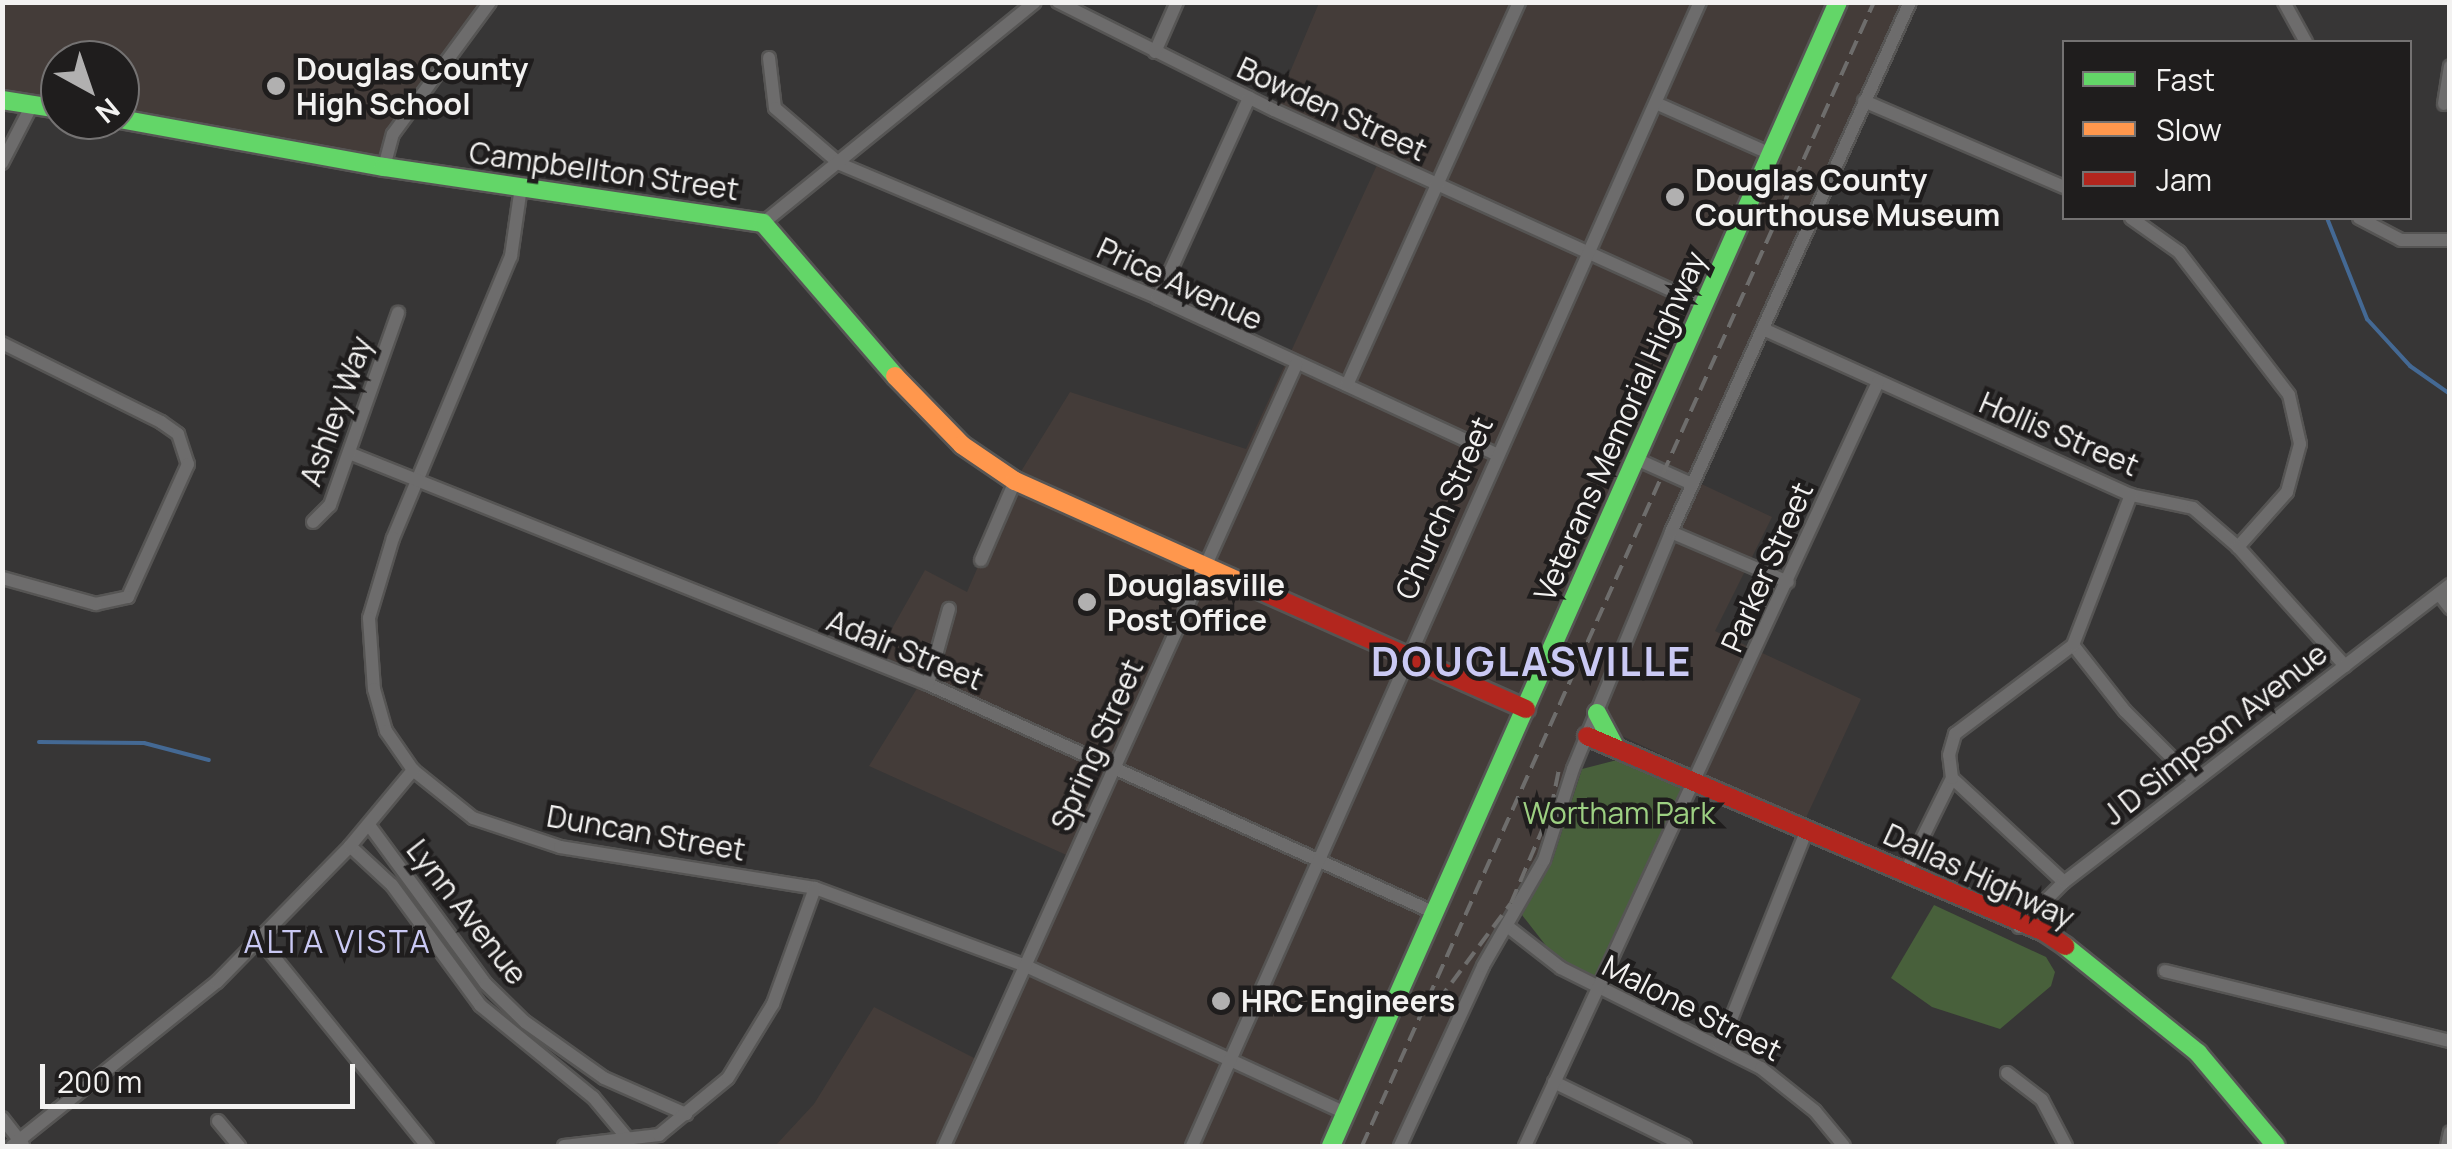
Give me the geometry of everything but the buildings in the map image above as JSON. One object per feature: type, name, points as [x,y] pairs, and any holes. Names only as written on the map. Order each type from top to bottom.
[{"type":"main road","name":"Veterans Memorial Highway","points":[[1330,1146],[1838,2]]},
{"type":"main road","points":[[2,100],[40,105]]},
{"type":"main road","name":"Campbellton Street","points":[[140,123],[384,167],[763,223],[916,400],[962,446],[1014,480],[1526,709]]},
{"type":"main road","points":[[1597,713],[1616,748]]},
{"type":"main road","name":"Dallas Highway","points":[[1587,736],[2020,925]]},
{"type":"main road","name":"Dallas Highway","points":[[1834,844],[1906,869],[2020,925],[2143,1006],[2198,1053],[2276,1146]]},
{"type":"street","points":[[384,167],[393,134],[490,2]]},
{"type":"street","points":[[763,223],[1034,2]]},
{"type":"street","name":"Bowden Street","points":[[1058,2],[1250,98],[1704,305]]},
{"type":"street","points":[[1155,52],[1177,2]]},
{"type":"street","points":[[1348,385],[1519,2]]},
{"type":"street","name":"Church Street","points":[[1192,1146],[1406,654],[1658,104],[1700,2]]},
{"type":"street","points":[[1400,1146],[1507,926],[1544,860],[1587,736],[1671,532],[1910,2]]},
{"type":"street","points":[[2284,2],[2305,40]]},
{"type":"street","name":"Price Avenue","points":[[769,58],[775,108],[840,164],[1158,298],[1296,365],[1496,454]]},
{"type":"street","points":[[2444,104],[2450,66]]},
{"type":"street","points":[[1158,298],[1250,98]]},
{"type":"street","points":[[1864,101],[2062,186]]},
{"type":"street","points":[[2,164],[32,104]]},
{"type":"street","points":[[1658,104],[1771,154]]},
{"type":"street","name":"Duncan Street","points":[[522,187],[511,256],[418,480],[369,618],[374,689],[386,731],[413,770],[473,818],[560,847],[815,888],[1026,966],[1346,1113]]},
{"type":"street","points":[[2134,220],[2179,252],[2289,395],[2300,444],[2287,492],[2238,547]]},
{"type":"street","points":[[2363,220],[2401,240],[2450,240]]},
{"type":"street","name":"Ashley Way","points":[[313,522],[330,505],[398,312]]},
{"type":"street","name":"Hollis Street","points":[[1763,329],[2131,495],[2193,508],[2238,547],[2345,666]]},
{"type":"street","points":[[2,343],[160,422],[178,434],[188,464],[128,598],[96,604],[2,578]]},
{"type":"street","name":"Spring Street","points":[[944,1146],[1296,365]]},
{"type":"street","name":"Parker Street","points":[[1526,1146],[1554,1082],[1603,990],[1878,382]]},
{"type":"street","name":"Adair Street","points":[[348,453],[928,684],[1435,913]]},
{"type":"street","points":[[1636,459],[1692,484]]},
{"type":"street","points":[[981,560],[1014,480]]},
{"type":"street","points":[[1906,869],[1952,778],[1954,734],[2073,645],[2131,495]]},
{"type":"street","points":[[1671,532],[1788,582]]},
{"type":"street","points":[[2444,590],[2450,608]]},
{"type":"street","name":"J D Simpson Avenue","points":[[2020,925],[2064,882],[2444,590]]},
{"type":"street","points":[[928,684],[950,609]]},
{"type":"street","points":[[2073,645],[2125,712],[2194,780]]},
{"type":"street","points":[[2,1118],[19,1144],[260,940],[369,825],[413,770]]},
{"type":"street","points":[[1952,778],[2064,882]]},
{"type":"street","name":"Lynn Avenue","points":[[369,825],[486,984],[525,1022],[604,1078],[686,1114]]},
{"type":"street","points":[[1720,1047],[1806,832]]},
{"type":"street","points":[[350,846],[392,885],[480,1004],[593,1097],[628,1139]]},
{"type":"street","points":[[564,1146],[659,1134],[728,1078],[774,1004],[815,888]]},
{"type":"street","name":"Malone Street","points":[[1507,926],[1603,990],[1782,1082],[1844,1146]]},
{"type":"street","points":[[260,940],[427,1146]]},
{"type":"street","points":[[2165,971],[2450,1041]]},
{"type":"street","points":[[2007,1072],[2042,1100],[2066,1146]]},
{"type":"street","points":[[1554,1082],[1685,1146]]},
{"type":"street","points":[[218,1121],[238,1146]]},
{"type":"street","points":[[2447,1146],[2450,1132]]},
{"type":"shaded area","name":"Douglas County High School","points":[[3,3],[490,3],[393,134],[384,167],[140,123],[140,40],[40,40],[40,105],[3,98]]},
{"type":"shaded area","points":[[1319,3],[1910,3],[1695,481],[1772,517],[1715,631],[1861,699],[1804,822],[1603,727],[1565,776],[1540,858],[1507,926],[1483,949],[1393,1146],[775,1146],[814,1104],[874,1007],[982,1062],[1073,858],[869,766],[921,682],[873,662],[925,570],[967,592],[1015,481],[1070,392],[1246,449],[1377,165],[1274,110]]},
{"type":"green space","name":"Wortham Park","points":[[1617,760],[1685,788],[1598,981],[1554,956],[1522,915],[1552,862],[1582,769]]},
{"type":"green space","points":[[1934,905],[2046,957],[2055,972],[2051,986],[2000,1029],[1932,1007],[1891,978]]},
{"type":"waterway","points":[[2328,220],[2367,319],[2410,366],[2450,394]]},
{"type":"waterway","points":[[39,742],[144,743],[209,760]]},
{"type":"railway","points":[[1362,1146],[1874,2]]},
{"type":"railway","points":[[1438,1001],[1511,903],[1551,809],[1559,769]]},
{"type":"traffic: fast","points":[[1331,1146],[1838,2]]},
{"type":"traffic: fast","points":[[2,100],[40,106]]},
{"type":"traffic: fast","points":[[140,123],[384,167],[763,223],[895,376]]},
{"type":"traffic: fast","points":[[1597,713],[1616,748]]},
{"type":"traffic: fast","points":[[2065,946],[2198,1053],[2276,1146]]},
{"type":"traffic: slow","points":[[895,376],[962,445],[1015,481],[1252,587]]},
{"type":"traffic: jam","points":[[1252,587],[1526,709]]},
{"type":"traffic: jam","points":[[1587,736],[2043,931],[2065,946]]},
{"type":"place","name":"Douglas County High School","points":[[276,86]]},
{"type":"place","name":"Douglas County Courthouse Museum","points":[[1675,197]]},
{"type":"place","name":"Douglasville Post Office","points":[[1087,602]]},
{"type":"place","name":"HRC Engineers","points":[[1221,1001]]},
{"type":"district","name":"DOUGLASVILLE","points":[[1532,661]]},
{"type":"district","name":"ALTA VISTA","points":[[338,941]]}]
